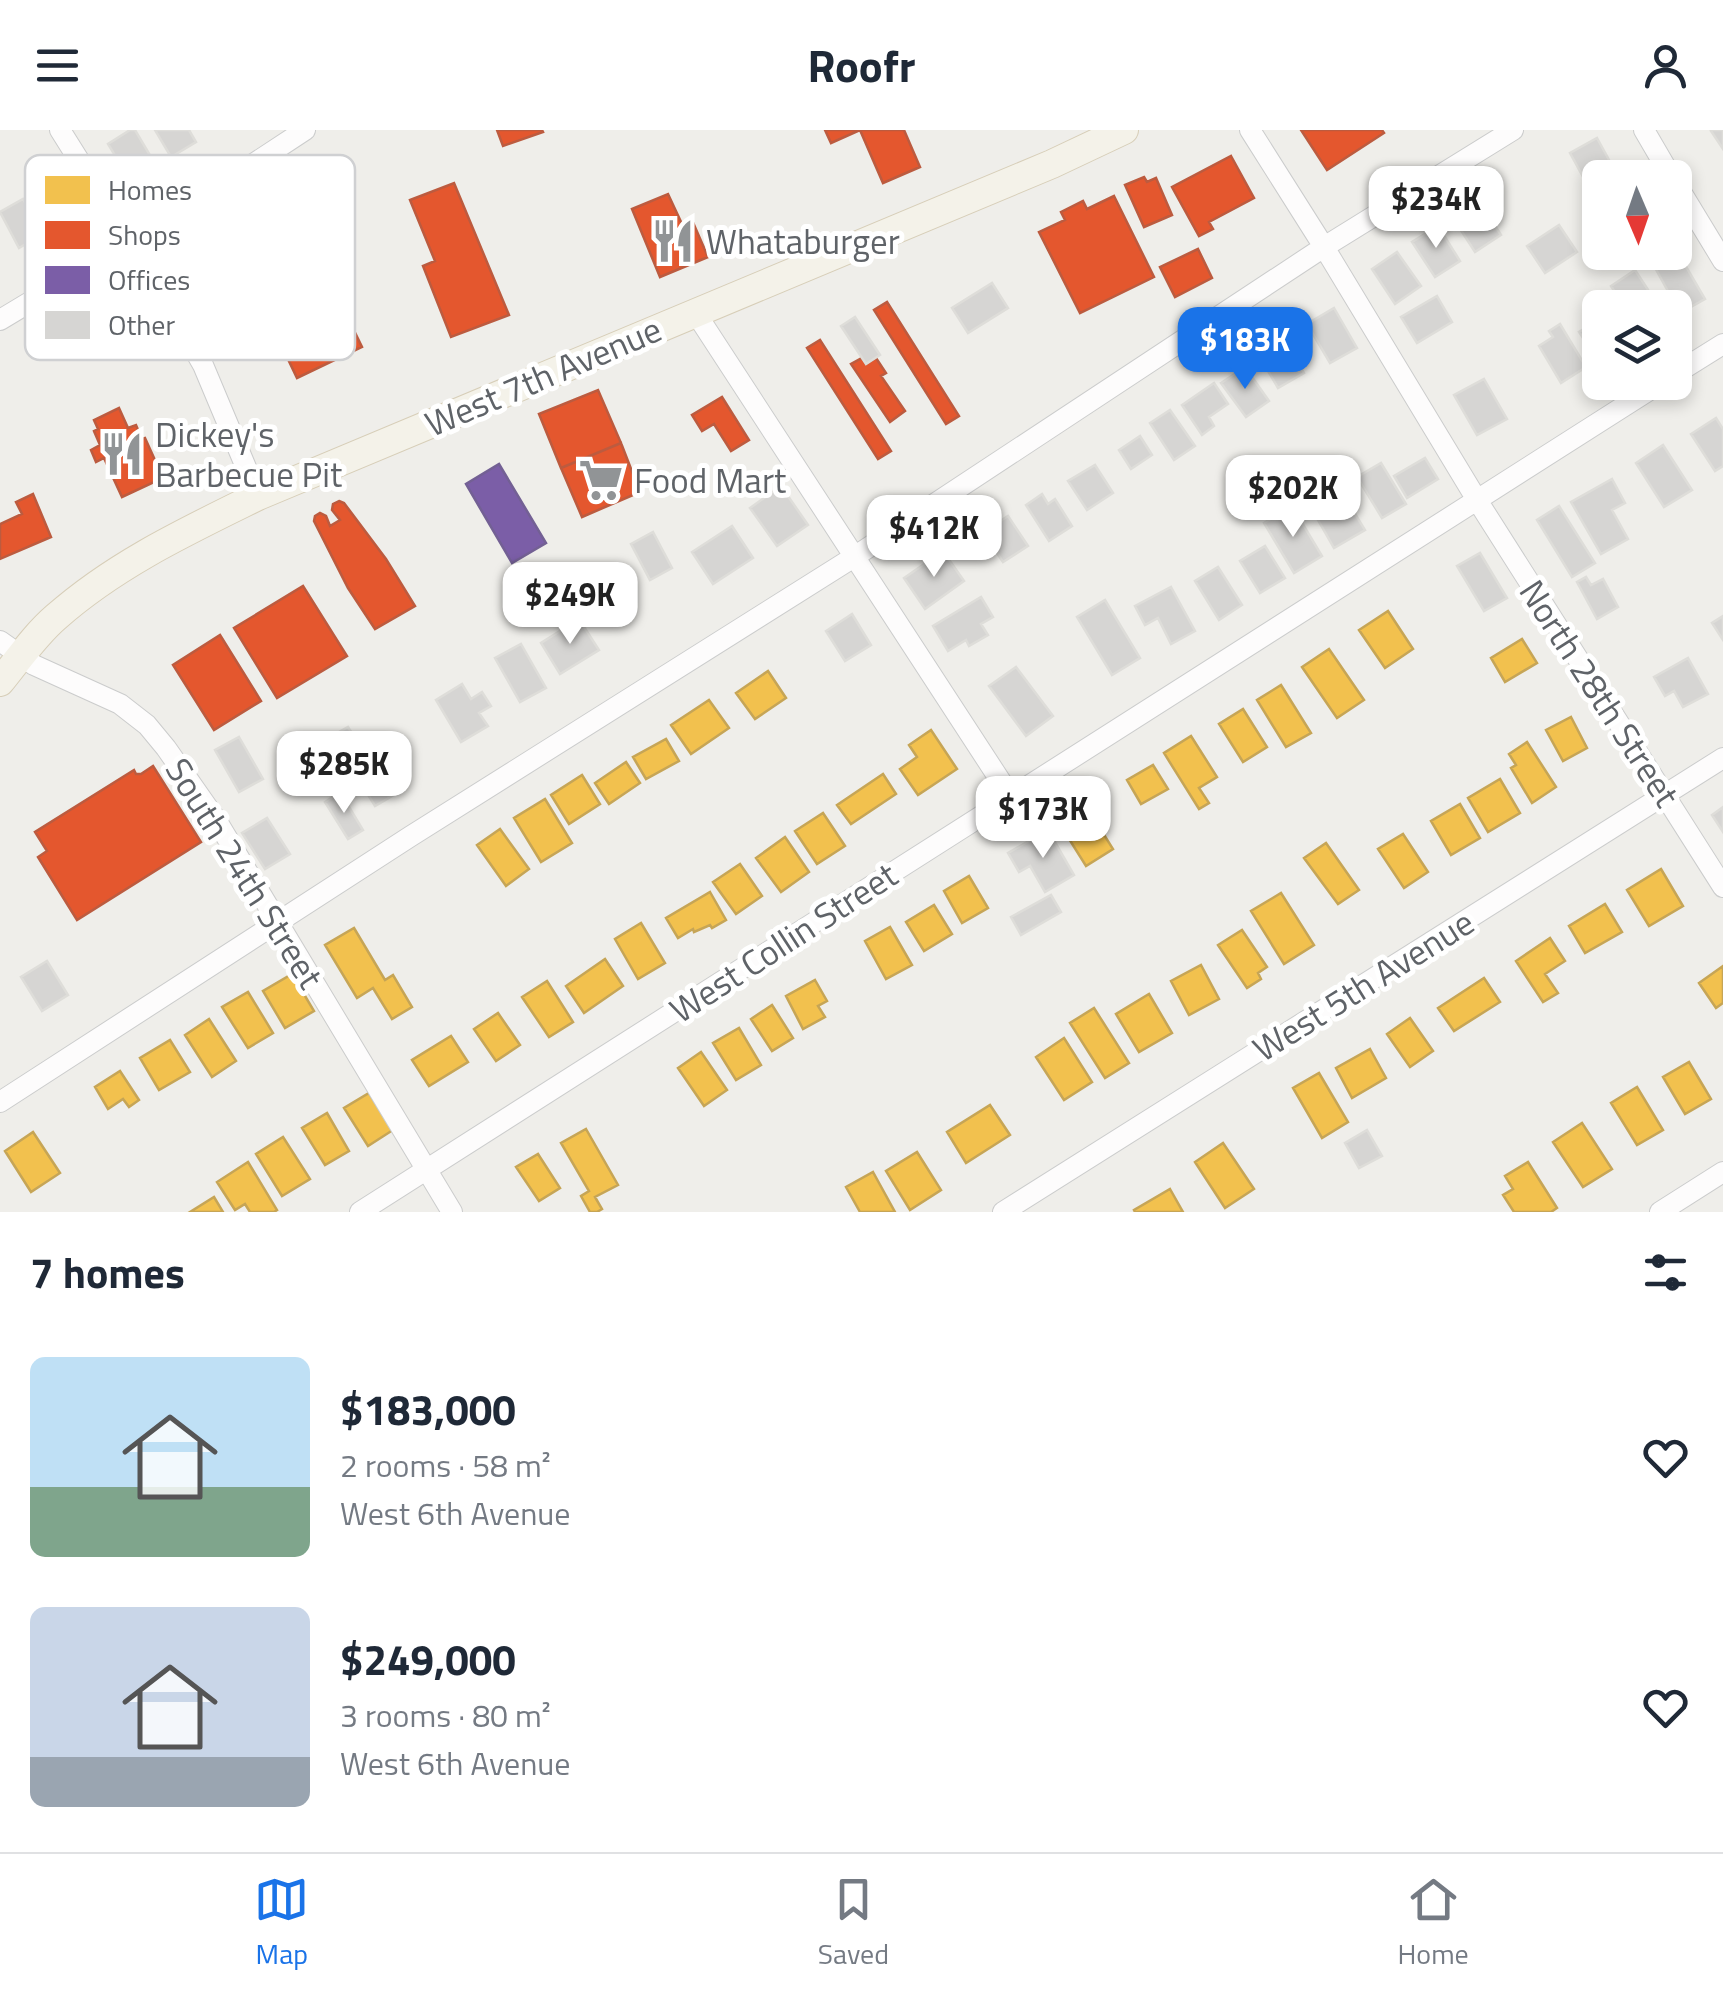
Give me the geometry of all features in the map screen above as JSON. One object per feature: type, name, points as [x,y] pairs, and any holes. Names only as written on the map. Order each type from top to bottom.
[{"type":"main road","name":"West 7th Avenue","points":[[0,682],[11,648],[125,564],[258,496],[1041,169],[1124,130]]},
{"type":"street","points":[[60,130],[76,155]]},
{"type":"street","points":[[267,155],[305,130]]},
{"type":"street","name":"North 28th Street","points":[[1250,130],[1476,500],[1723,887]]},
{"type":"street","points":[[0,1102],[411,836],[854,557],[1324,247],[1512,130]]},
{"type":"street","points":[[1644,130],[1662,160]]},
{"type":"street","points":[[1692,210],[1723,261]]},
{"type":"street","points":[[0,320],[25,305]]},
{"type":"street","points":[[695,312],[1011,797]]},
{"type":"street","points":[[1692,363],[1723,344]]},
{"type":"street","points":[[201,360],[258,496]]},
{"type":"street","name":"West Collin Street","points":[[360,1212],[1634,400]]},
{"type":"street","name":"South 24th Street","points":[[11,648],[34,665],[120,704],[166,748],[215,818],[452,1212]]},
{"type":"street","name":"West 5th Avenue","points":[[1003,1212],[1723,758]]},
{"type":"street","points":[[1660,1212],[1723,1172]]},
{"type":"building: Homes","points":[[1388,611],[1413,649],[1385,668],[1359,630]]},
{"type":"building: Homes","points":[[1522,639],[1537,663],[1505,682],[1491,658]]},
{"type":"building: Homes","points":[[1329,649],[1364,700],[1337,718],[1302,667]]},
{"type":"building: Homes","points":[[768,671],[786,698],[755,719],[736,693]]},
{"type":"building: Homes","points":[[1281,685],[1311,733],[1286,747],[1257,700]]},
{"type":"building: Homes","points":[[709,700],[729,728],[691,754],[671,725]]},
{"type":"building: Homes","points":[[1243,709],[1267,747],[1243,762],[1219,724]]},
{"type":"building: Homes","points":[[1571,717],[1587,748],[1563,761],[1546,730]]},
{"type":"building: Homes","points":[[931,730],[957,769],[918,795],[900,769],[917,757],[909,745]]},
{"type":"building: Homes","points":[[1191,736],[1217,777],[1199,788],[1209,803],[1199,809],[1164,753]]},
{"type":"building: Homes","points":[[666,739],[679,761],[646,779],[633,757]]},
{"type":"building: Homes","points":[[1527,742],[1556,787],[1532,803],[1511,768],[1516,765],[1509,754]]},
{"type":"building: Homes","points":[[626,762],[640,783],[609,804],[595,783]]},
{"type":"building: Homes","points":[[1153,765],[1168,789],[1141,804],[1127,780]]},
{"type":"building: Homes","points":[[883,774],[896,794],[851,824],[837,805]]},
{"type":"building: Homes","points":[[582,775],[600,804],[569,824],[551,795]]},
{"type":"building: Homes","points":[[1500,779],[1520,813],[1488,832],[1468,798]]},
{"type":"building: Homes","points":[[545,799],[572,843],[541,862],[514,818]]},
{"type":"building: Homes","points":[[1460,804],[1480,838],[1451,855],[1431,821]]},
{"type":"building: Homes","points":[[1086,806],[1113,849],[1086,866],[1059,823]]},
{"type":"building: Homes","points":[[823,813],[845,846],[817,864],[795,831]]},
{"type":"building: Homes","points":[[500,829],[529,869],[506,886],[477,845]]},
{"type":"building: Homes","points":[[1403,834],[1428,872],[1404,888],[1378,849]]},
{"type":"building: Homes","points":[[785,837],[809,872],[781,892],[756,858]]},
{"type":"building: Homes","points":[[1326,843],[1359,890],[1338,904],[1304,858]]},
{"type":"building: Homes","points":[[740,864],[762,896],[736,914],[713,882]]},
{"type":"building: Homes","points":[[1661,869],[1683,906],[1649,926],[1627,890]]},
{"type":"building: Homes","points":[[969,876],[988,908],[962,923],[944,891]]},
{"type":"building: Homes","points":[[710,892],[726,920],[712,928],[710,925],[694,932],[693,929],[678,938],[666,918]]},
{"type":"building: Homes","points":[[1281,893],[1314,945],[1284,964],[1251,911]]},
{"type":"building: Homes","points":[[1605,904],[1622,932],[1585,953],[1569,926]]},
{"type":"building: Homes","points":[[934,905],[952,934],[924,951],[906,922]]},
{"type":"building: Homes","points":[[641,923],[665,963],[638,979],[615,939]]},
{"type":"building: Homes","points":[[890,927],[912,965],[886,979],[865,941]]},
{"type":"building: Homes","points":[[354,928],[385,980],[393,975],[412,1007],[392,1019],[373,988],[357,998],[325,945]]},
{"type":"building: Homes","points":[[1242,930],[1267,967],[1258,973],[1261,979],[1247,988],[1218,945]]},
{"type":"building: Homes","points":[[1550,938],[1565,961],[1545,974],[1558,993],[1543,1002],[1516,961]]},
{"type":"building: Homes","points":[[605,959],[623,986],[584,1013],[566,986]]},
{"type":"building: Homes","points":[[1201,965],[1219,999],[1189,1015],[1171,981]]},
{"type":"building: Homes","points":[[1723,966],[1723,1003],[1716,1008],[1699,983]]},
{"type":"building: Homes","points":[[292,974],[314,1011],[285,1028],[263,991]]},
{"type":"building: Homes","points":[[1484,978],[1500,1002],[1454,1031],[1438,1008]]},
{"type":"building: Homes","points":[[815,980],[827,1001],[818,1006],[825,1017],[803,1029],[786,996]]},
{"type":"building: Homes","points":[[547,981],[573,1022],[549,1037],[522,997]]},
{"type":"building: Homes","points":[[248,992],[273,1033],[248,1048],[222,1007]]},
{"type":"building: Homes","points":[[1149,994],[1172,1033],[1139,1052],[1116,1014]]},
{"type":"building: Homes","points":[[772,1005],[793,1038],[772,1051],[751,1019]]},
{"type":"building: Homes","points":[[1094,1008],[1129,1063],[1105,1078],[1070,1023]]},
{"type":"building: Homes","points":[[498,1013],[520,1045],[496,1061],[474,1029]]},
{"type":"building: Homes","points":[[1410,1018],[1433,1051],[1410,1067],[1387,1034]]},
{"type":"building: Homes","points":[[209,1019],[236,1061],[212,1077],[185,1035]]},
{"type":"building: Homes","points":[[739,1028],[761,1065],[736,1080],[713,1043]]},
{"type":"building: Homes","points":[[451,1036],[468,1062],[429,1086],[412,1060]]},
{"type":"building: Homes","points":[[1064,1038],[1092,1082],[1064,1100],[1036,1057]]},
{"type":"building: Homes","points":[[170,1040],[190,1072],[159,1090],[140,1058]]},
{"type":"building: Homes","points":[[1370,1049],[1386,1078],[1352,1098],[1336,1068]]},
{"type":"building: Homes","points":[[701,1052],[727,1090],[704,1106],[678,1068]]},
{"type":"building: Homes","points":[[1689,1062],[1711,1099],[1685,1114],[1663,1077]]},
{"type":"building: Homes","points":[[120,1071],[139,1100],[129,1107],[123,1099],[108,1109],[95,1087]]},
{"type":"building: Homes","points":[[1319,1073],[1348,1122],[1322,1138],[1293,1088]]},
{"type":"building: Homes","points":[[1637,1087],[1663,1130],[1637,1145],[1611,1103]]},
{"type":"building: Homes","points":[[369,1093],[393,1130],[368,1146],[344,1108]]},
{"type":"building: Homes","points":[[990,1105],[1010,1135],[966,1163],[947,1132]]},
{"type":"building: Homes","points":[[327,1113],[349,1151],[325,1165],[302,1128]]},
{"type":"building: Homes","points":[[1582,1123],[1612,1169],[1583,1187],[1553,1142]]},
{"type":"building: Homes","points":[[586,1129],[618,1185],[595,1197],[602,1209],[597,1212],[590,1212],[581,1196],[589,1191],[561,1143]]},
{"type":"building: Homes","points":[[33,1132],[60,1173],[31,1192],[5,1151]]},
{"type":"building: Homes","points":[[283,1137],[310,1179],[282,1196],[256,1154]]},
{"type":"building: Homes","points":[[1223,1143],[1254,1189],[1225,1208],[1195,1162]]},
{"type":"building: Homes","points":[[917,1152],[941,1190],[910,1210],[886,1171]]},
{"type":"building: Homes","points":[[538,1154],[560,1188],[539,1201],[516,1167]]},
{"type":"building: Homes","points":[[248,1162],[277,1210],[274,1212],[250,1212],[245,1204],[235,1210],[217,1182]]},
{"type":"building: Homes","points":[[1528,1162],[1557,1208],[1551,1212],[1514,1212],[1503,1195],[1513,1189],[1505,1176]]},
{"type":"building: Homes","points":[[873,1172],[895,1212],[860,1212],[846,1187]]},
{"type":"building: Homes","points":[[1170,1189],[1183,1212],[1135,1212],[1134,1210]]},
{"type":"building: Homes","points":[[214,1197],[223,1212],[190,1212]]},
{"type":"building: Shops","points":[[497,130],[542,130],[543,132],[503,146]]},
{"type":"building: Shops","points":[[825,130],[860,130],[831,143]]},
{"type":"building: Shops","points":[[860,130],[904,130],[920,167],[883,183]]},
{"type":"building: Shops","points":[[1301,130],[1382,130],[1384,133],[1327,170]]},
{"type":"building: Shops","points":[[1231,156],[1254,198],[1209,222],[1213,229],[1199,236],[1172,187]]},
{"type":"building: Shops","points":[[1144,177],[1147,182],[1156,178],[1172,215],[1144,227],[1125,185]]},
{"type":"building: Shops","points":[[454,183],[509,315],[451,337],[423,266],[435,261],[410,200]]},
{"type":"building: Shops","name":"Whataburger","points":[[668,194],[682,224],[692,220],[708,257],[660,277],[632,209]]},
{"type":"building: Shops","points":[[1114,196],[1154,277],[1080,313],[1039,232],[1065,220],[1061,212],[1083,201],[1087,209]]},
{"type":"building: Shops","points":[[1198,249],[1212,278],[1175,297],[1160,267]]},
{"type":"building: Shops","points":[[887,302],[959,416],[946,424],[874,310]]},
{"type":"building: Shops","points":[[820,340],[891,451],[878,459],[807,348]]},
{"type":"building: Shops","points":[[862,358],[866,364],[876,358],[886,373],[881,376],[905,411],[890,422],[851,364]]},
{"type":"building: Shops","points":[[288,360],[335,360],[297,378]]},
{"type":"building: Shops","points":[[598,390],[621,443],[561,468],[539,414]]},
{"type":"building: Shops","points":[[722,397],[749,440],[731,451],[714,424],[702,431],[692,415]]},
{"type":"building: Shops","name":"Dickey's Barbecue Pit","points":[[119,408],[128,428],[136,425],[142,439],[145,438],[163,478],[122,497],[104,458],[96,462],[91,450],[100,445],[94,420]]},
{"type":"building: Shops","name":"Food Mart","points":[[621,443],[640,492],[582,517],[561,468]]},
{"type":"building: Shops","points":[[33,494],[51,537],[0,559],[0,524],[22,514],[16,502]]},
{"type":"building: Shops","points":[[339,501],[386,559],[415,606],[375,629],[348,588],[314,521],[320,513],[330,526],[340,520],[332,510]]},
{"type":"building: Shops","points":[[303,586],[347,656],[277,698],[234,628]]},
{"type":"building: Shops","points":[[220,635],[261,701],[214,730],[173,665]]},
{"type":"building: Shops","points":[[153,766],[201,842],[77,920],[38,857],[47,851],[35,832],[134,770],[141,774]]},
{"type":"building: Offices","points":[[499,464],[546,543],[512,563],[466,484]]},
{"type":"building: Other","points":[[135,130],[150,155],[115,155],[108,144]]},
{"type":"building: Other","points":[[155,130],[189,130],[196,142],[170,155]]},
{"type":"building: Other","points":[[1723,130],[1723,149],[1711,131]]},
{"type":"building: Other","points":[[1597,138],[1609,160],[1582,160],[1582,175],[1570,153]]},
{"type":"building: Other","points":[[23,199],[25,244],[19,248],[0,212]]},
{"type":"building: Other","points":[[1479,201],[1501,235],[1475,252],[1453,218]]},
{"type":"building: Other","points":[[1559,225],[1577,252],[1545,273],[1527,246]]},
{"type":"building: Other","points":[[1438,226],[1460,261],[1435,277],[1412,242]]},
{"type":"building: Other","points":[[1397,252],[1421,286],[1395,304],[1372,269]]},
{"type":"building: Other","points":[[1635,270],[1648,290],[1614,290],[1611,286]]},
{"type":"building: Other","points":[[1656,270],[1688,270],[1705,299],[1692,306],[1692,290],[1667,290]]},
{"type":"building: Other","points":[[992,283],[1008,308],[968,333],[952,308]]},
{"type":"building: Other","points":[[1437,296],[1452,322],[1417,343],[1401,317]]},
{"type":"building: Other","points":[[1334,308],[1357,348],[1330,363],[1307,324]]},
{"type":"building: Other","points":[[855,317],[880,355],[866,364],[841,326]]},
{"type":"building: Other","points":[[1560,324],[1582,360],[1582,370],[1561,383],[1539,346],[1553,337],[1549,331]]},
{"type":"building: Other","points":[[1284,339],[1304,373],[1278,388],[1258,354]]},
{"type":"building: Other","points":[[1245,367],[1269,401],[1246,417],[1221,383]]},
{"type":"building: Other","points":[[1484,379],[1507,419],[1477,435],[1454,395]]},
{"type":"building: Other","points":[[1214,383],[1228,404],[1209,417],[1214,426],[1202,435],[1182,405]]},
{"type":"building: Other","points":[[1170,410],[1195,446],[1174,460],[1150,423]]},
{"type":"building: Other","points":[[1716,418],[1723,429],[1723,466],[1715,471],[1691,434]]},
{"type":"building: Other","points":[[1140,436],[1152,455],[1131,469],[1119,450]]},
{"type":"building: Other","points":[[1663,445],[1692,490],[1664,507],[1636,463]]},
{"type":"building: Other","points":[[1425,458],[1438,479],[1407,498],[1394,476]]},
{"type":"building: Other","points":[[1381,463],[1406,504],[1382,518],[1357,477]]},
{"type":"building: Other","points":[[1095,465],[1113,493],[1087,510],[1068,481]]},
{"type":"building: Other","points":[[1612,479],[1625,503],[1612,510],[1628,539],[1601,554],[1571,502]]},
{"type":"building: Other","points":[[781,486],[808,525],[777,546],[750,508]]},
{"type":"building: Other","points":[[1340,489],[1365,530],[1334,548],[1310,506]]},
{"type":"building: Other","points":[[1042,494],[1048,504],[1055,499],[1072,526],[1049,541],[1026,505]]},
{"type":"building: Other","points":[[1292,506],[1322,556],[1294,573],[1264,523]]},
{"type":"building: Other","points":[[1559,506],[1595,563],[1572,577],[1537,520]]},
{"type":"building: Other","points":[[1008,516],[1028,546],[1003,562],[983,532]]},
{"type":"building: Other","points":[[732,526],[753,558],[713,584],[692,552]]},
{"type":"building: Other","points":[[653,532],[672,568],[650,580],[631,544]]},
{"type":"building: Other","points":[[1265,546],[1285,578],[1260,593],[1240,561]]},
{"type":"building: Other","points":[[943,551],[964,581],[925,609],[904,578]]},
{"type":"building: Other","points":[[1480,553],[1507,598],[1484,611],[1457,566]]},
{"type":"building: Other","points":[[1218,567],[1242,605],[1219,620],[1195,581]]},
{"type":"building: Other","points":[[1586,577],[1591,585],[1603,579],[1618,607],[1597,619],[1577,582]]},
{"type":"building: Other","points":[[1171,587],[1195,631],[1171,644],[1158,618],[1145,625],[1135,606]]},
{"type":"building: Other","points":[[981,597],[993,617],[981,624],[988,635],[969,646],[966,640],[948,651],[933,626]]},
{"type":"building: Other","points":[[1105,600],[1140,658],[1112,675],[1077,617]]},
{"type":"building: Other","points":[[852,614],[871,645],[845,661],[826,631]]},
{"type":"building: Other","points":[[1723,616],[1723,640],[1712,623]]},
{"type":"building: Other","points":[[579,619],[599,650],[560,674],[541,643]]},
{"type":"building: Other","points":[[521,644],[546,688],[520,702],[495,658]]},
{"type":"building: Other","points":[[1688,658],[1708,694],[1683,707],[1674,691],[1665,696],[1654,677]]},
{"type":"building: Other","points":[[1016,667],[1053,716],[1026,736],[989,686]]},
{"type":"building: Other","points":[[462,684],[471,699],[482,692],[491,706],[479,713],[488,726],[461,742],[436,700]]},
{"type":"building: Other","points":[[348,727],[363,751],[376,743],[404,789],[375,806],[332,736]]},
{"type":"building: Other","points":[[239,737],[263,779],[239,792],[215,750]]},
{"type":"building: Other","points":[[340,792],[363,830],[348,839],[325,802]]},
{"type":"building: Other","points":[[1723,807],[1723,832],[1712,815]]},
{"type":"building: Other","points":[[267,818],[290,854],[265,869],[242,833]]},
{"type":"building: Other","points":[[1048,830],[1074,875],[1045,892],[1030,866],[1019,872],[1008,853]]},
{"type":"building: Other","points":[[1051,895],[1061,912],[1021,935],[1011,917]]},
{"type":"building: Other","points":[[47,961],[68,995],[42,1011],[21,977]]},
{"type":"building: Other","points":[[1367,1130],[1382,1156],[1359,1168],[1345,1143]]},
{"type":"place","name":"Whataburger","points":[[673,241]]},
{"type":"place","name":"Dickey's Barbecue Pit","points":[[122,454]]},
{"type":"place","name":"Food Mart","points":[[601,480]]}]
